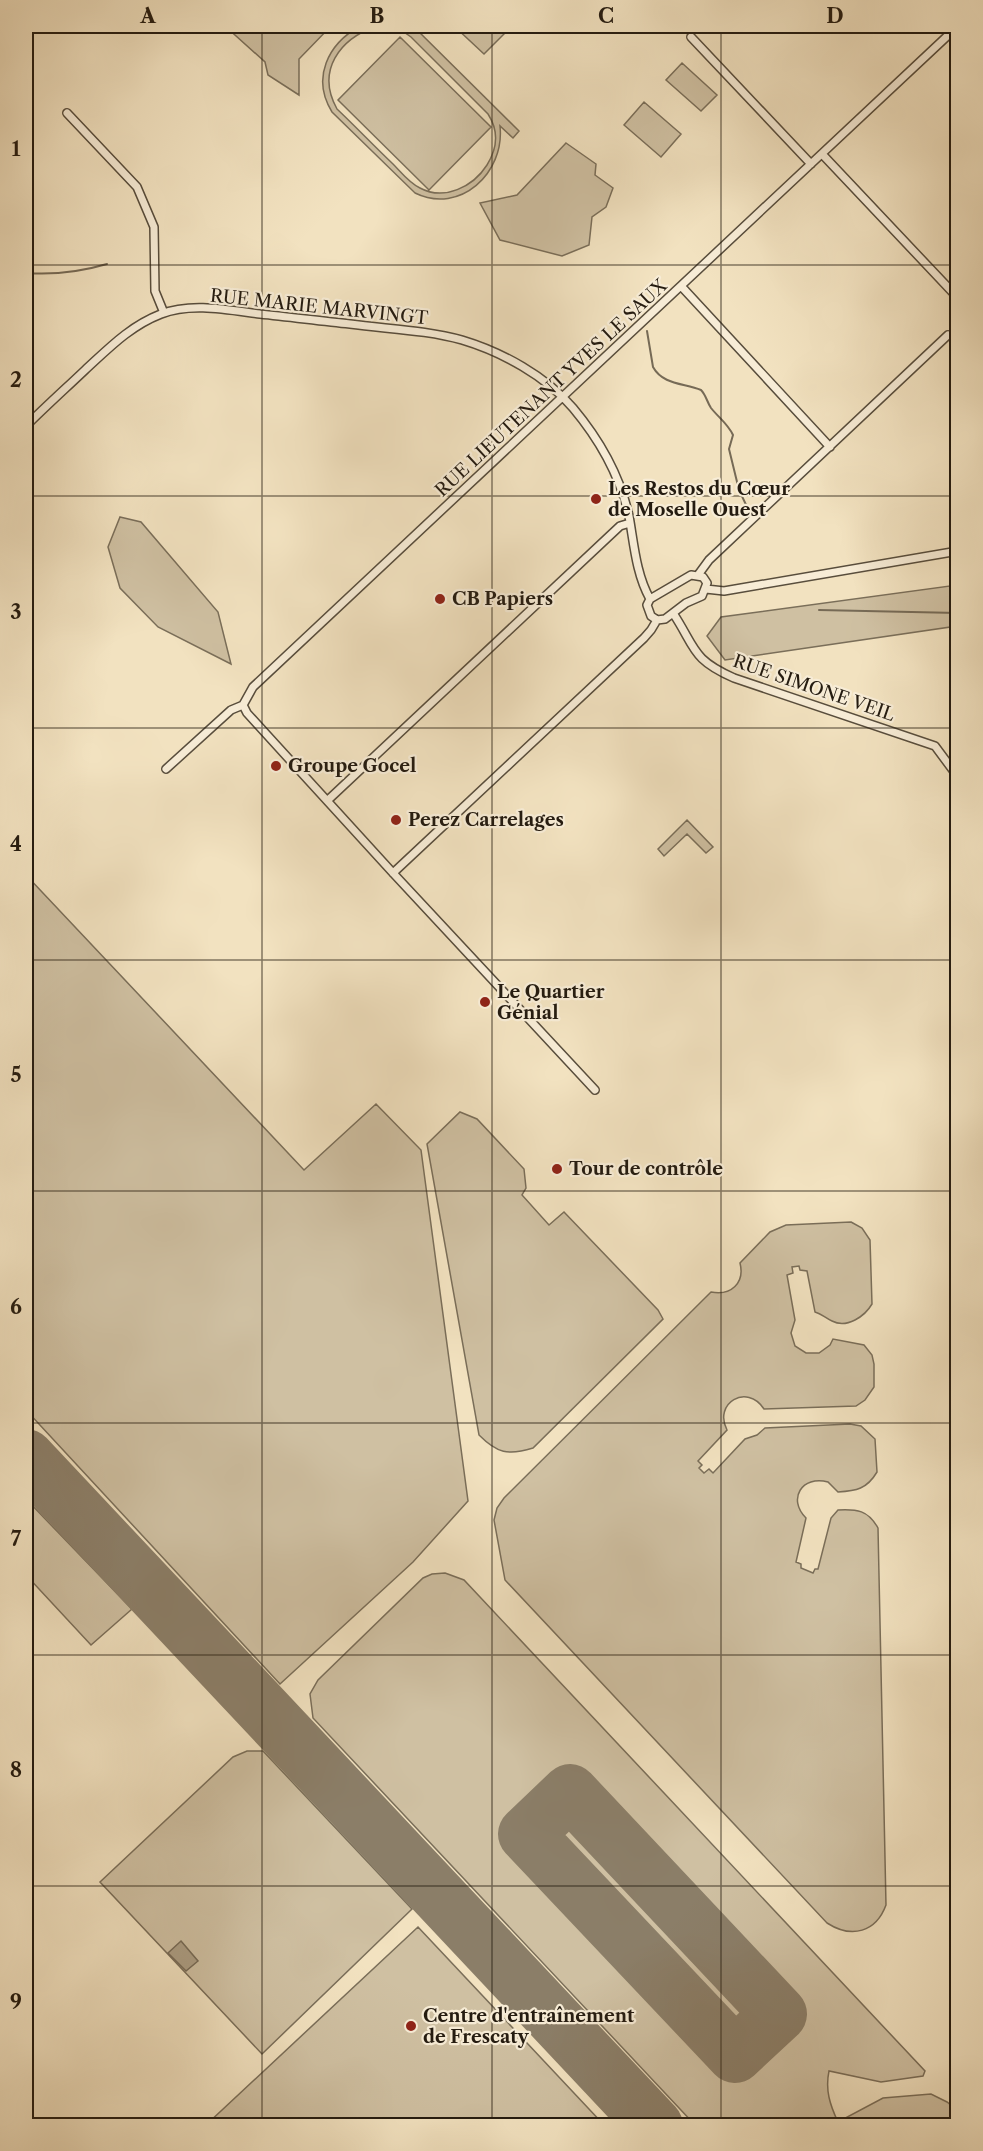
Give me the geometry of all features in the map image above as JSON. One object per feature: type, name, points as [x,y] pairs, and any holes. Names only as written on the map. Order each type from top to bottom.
[{"type":"street","name":"RUE LIEUTENANT YVES LE SAUX","points":[[166,769],[231,710],[243,705],[254,687],[957,26]]},
{"type":"street","points":[[691,37],[811,164]]},
{"type":"street","points":[[67,113],[137,187],[154,227],[155,291],[164,313]]},
{"type":"street","points":[[822,154],[957,298]]},
{"type":"street","points":[[681,286],[830,447]]},
{"type":"street","name":"RUE MARIE MARVINGT","points":[[26,426],[121,336],[143,322],[164,313],[183,309],[227,310],[441,335],[462,340],[505,358],[542,380],[563,397],[590,430],[620,485],[641,580],[650,599],[647,605],[648,611],[657,620]]},
{"type":"street","points":[[698,575],[709,560],[948,335]]},
{"type":"street","points":[[328,800],[620,526],[630,523]]},
{"type":"street","points":[[706,590],[724,591],[957,551]]},
{"type":"street","points":[[393,873],[644,638],[657,620],[665,619],[686,603],[702,596],[707,583],[703,577],[691,575],[650,599]]},
{"type":"street","name":"RUE SIMONE VEIL","points":[[673,613],[698,655],[713,669],[935,746],[957,777]]},
{"type":"street","points":[[243,705],[393,873],[595,1090]]},
{"type":"shaded area","points":[[225,26],[331,26],[299,59],[299,95],[268,75],[265,62]]},
{"type":"shaded area","points":[[360,26],[377,26],[352,39],[335,58],[330,69],[331,95],[337,109],[412,183],[429,192],[439,193],[457,190],[466,185],[474,180],[487,165],[495,146],[495,133],[488,114],[411,37],[398,28],[389,26],[413,26],[519,131],[513,138],[500,126],[500,143],[487,174],[463,194],[448,198],[432,198],[415,193],[332,112],[323,87],[326,63],[339,42]]},
{"type":"shaded area","points":[[454,26],[512,26],[484,54]]},
{"type":"shaded area","points":[[400,37],[491,127],[429,190],[338,100]]},
{"type":"shaded area","points":[[682,63],[717,95],[701,111],[666,80]]},
{"type":"shaded area","points":[[644,102],[681,134],[661,157],[624,125]]},
{"type":"shaded area","points":[[566,143],[596,164],[595,175],[613,188],[606,207],[592,217],[589,245],[562,256],[500,240],[480,203],[517,195]]},
{"type":"shaded area","points":[[120,517],[141,522],[218,612],[231,664],[158,627],[120,588],[108,547]]},
{"type":"shaded area","points":[[957,585],[957,626],[725,660],[707,636],[721,617]]},
{"type":"shaded area","points":[[687,820],[713,847],[706,853],[687,834],[664,856],[658,849]]},
{"type":"shaded area","points":[[26,875],[304,1170],[376,1104],[421,1150],[468,1501],[413,1562],[280,1684],[26,1410]]},
{"type":"shaded area","points":[[460,1112],[477,1119],[524,1169],[526,1188],[522,1195],[549,1225],[564,1212],[658,1310],[663,1319],[533,1448],[517,1452],[497,1449],[479,1435],[427,1144]]},
{"type":"shaded area","points":[[851,1222],[862,1228],[870,1240],[872,1304],[855,1320],[844,1323],[832,1321],[815,1312],[807,1271],[800,1270],[799,1266],[792,1267],[793,1273],[787,1275],[795,1320],[791,1333],[795,1346],[806,1353],[819,1353],[830,1345],[833,1339],[864,1345],[872,1355],[874,1387],[865,1400],[856,1406],[764,1409],[757,1401],[741,1397],[728,1405],[724,1412],[727,1430],[698,1461],[702,1465],[699,1468],[704,1473],[709,1469],[713,1473],[745,1439],[757,1435],[765,1428],[850,1424],[861,1426],[875,1439],[877,1472],[865,1486],[856,1490],[838,1492],[828,1482],[811,1482],[800,1490],[798,1496],[800,1511],[806,1518],[796,1562],[801,1564],[801,1568],[813,1573],[815,1569],[818,1569],[831,1518],[838,1510],[851,1510],[866,1514],[878,1528],[886,1905],[882,1914],[870,1927],[845,1931],[827,1923],[505,1580],[494,1520],[497,1508],[504,1498],[711,1292],[725,1292],[735,1286],[740,1277],[740,1263],[770,1232],[786,1225]]},
{"type":"shaded area","points":[[26,1499],[132,1609],[91,1645],[26,1575]]},
{"type":"shaded area","points":[[445,1573],[464,1580],[925,2071],[923,2076],[881,2082],[829,2071],[829,2097],[838,2122],[883,2098],[931,2094],[957,2110],[957,2125],[695,2125],[313,1718],[310,1694],[318,1680],[423,1578],[432,1574]]},
{"type":"shaded area","points":[[247,1751],[263,1751],[412,1909],[262,2054],[100,1882],[233,1757]]},
{"type":"shaded area","name":"Centre d'entraînement de Frescaty","points":[[418,1927],[604,2125],[206,2125]]},
{"type":"shaded area","points":[[181,1941],[198,1961],[186,1971],[168,1953]]},
{"type":"waterway","points":[[26,273],[67,272],[107,264]]},
{"type":"waterway","points":[[647,331],[653,367],[657,373],[668,380],[701,390],[711,408],[731,431],[733,435],[729,449],[739,490],[749,511]]},
{"type":"waterway","points":[[819,610],[958,613]]},
{"type":"runway","points":[[26,1457],[655,2126]]},
{"type":"runway","points":[[570,1792],[779,2014],[735,2055],[526,1834],[570,1792]]},
{"type":"place","name":"Les Restos du Cœur de Moselle Ouest","points":[[596,499]]},
{"type":"place","name":"CB Papiers","points":[[440,599]]},
{"type":"place","name":"Groupe Gocel","points":[[276,766]]},
{"type":"place","name":"Perez Carrelages","points":[[396,820]]},
{"type":"place","name":"Le Quartier Génial","points":[[485,1002]]},
{"type":"place","name":"Tour de contrôle","points":[[557,1169]]},
{"type":"place","name":"Centre d'entraînement de Frescaty","points":[[411,2026]]}]
